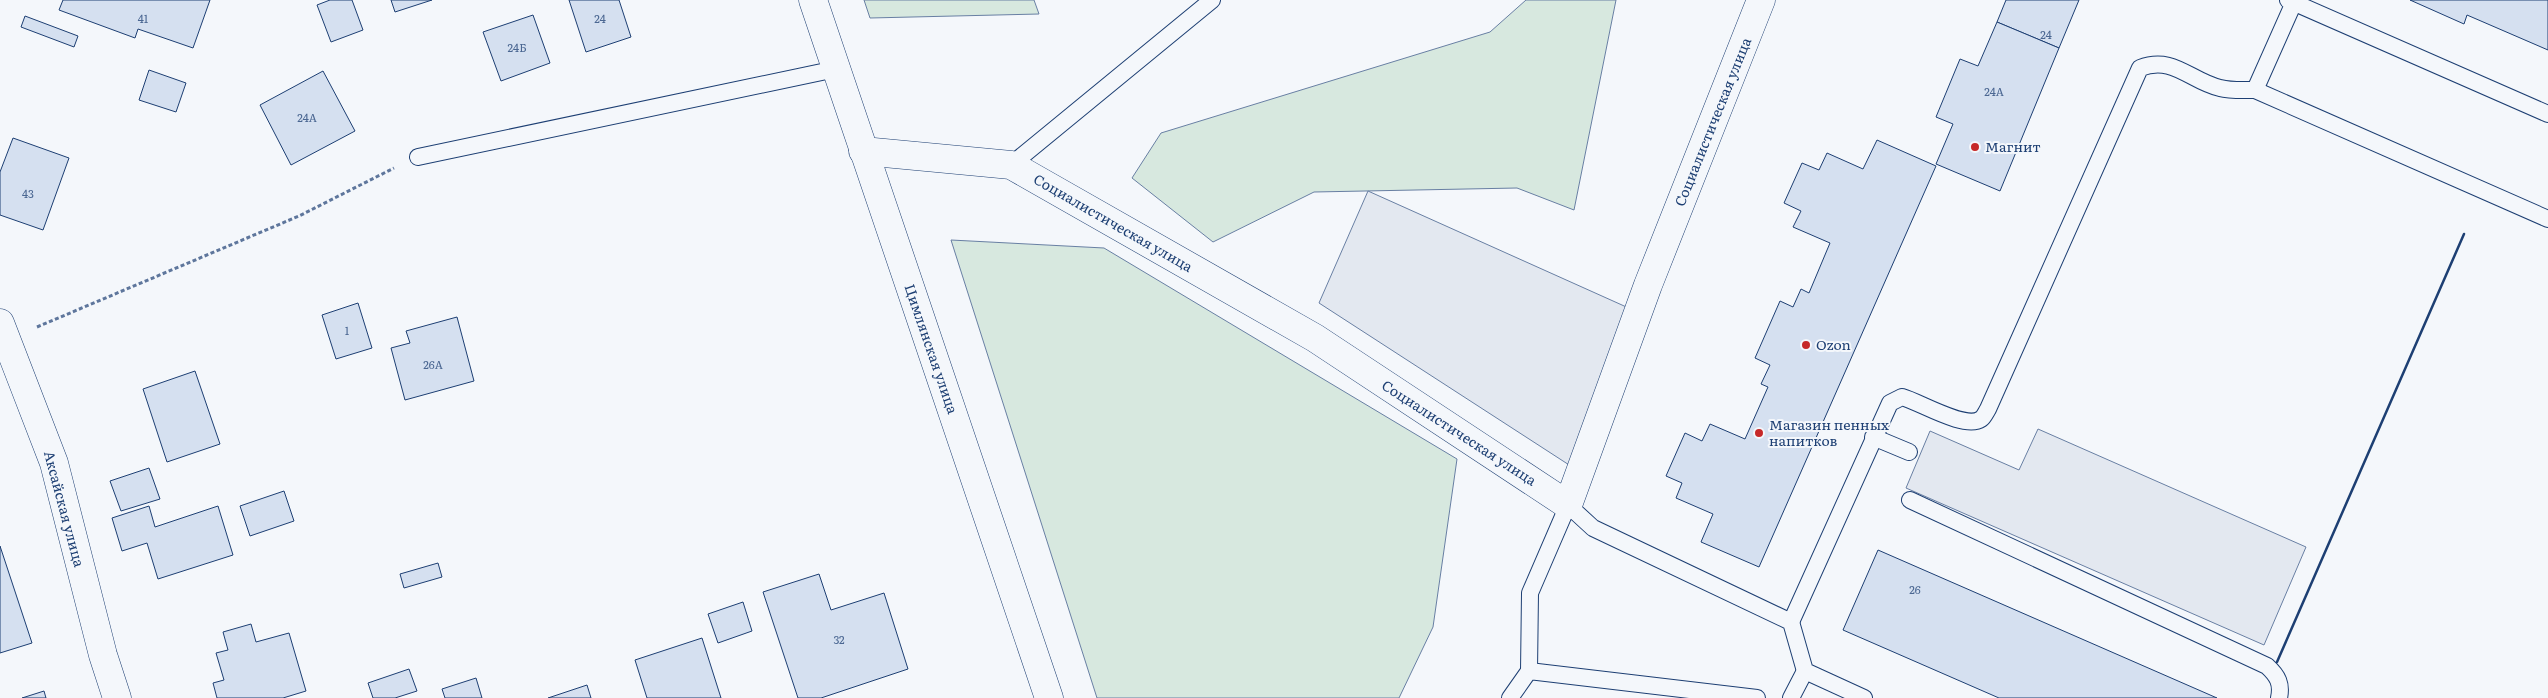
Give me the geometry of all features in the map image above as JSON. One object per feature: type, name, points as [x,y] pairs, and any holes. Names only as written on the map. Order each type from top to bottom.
[{"type":"street","name":"Цимлянская улица","points":[[813,0],[1049,698]]},
{"type":"street","name":"Социалистическая улица","points":[[863,150],[1011,165],[1316,338],[1568,505],[1648,285],[1761,0]]},
{"type":"street","name":"Аксайская улица","points":[[3,331],[54,463],[102,655],[118,698]]},
{"type":"lane","points":[[1011,165],[1212,0]]},
{"type":"lane","points":[[2255,90],[2292,1],[2548,114]]},
{"type":"lane","points":[[1791,698],[1805,671],[1791,622],[1873,436],[1890,403],[1902,397],[1960,420],[1971,422],[1982,418],[2140,68],[2154,62],[2166,65],[2220,88],[2255,90],[2548,219]]},
{"type":"lane","points":[[418,156],[836,69]]},
{"type":"lane","points":[[1873,436],[1909,452]]},
{"type":"lane","points":[[1910,500],[2267,666],[2276,674],[2281,687],[2279,698]]},
{"type":"lane","points":[[1510,698],[1529,671],[1530,593],[1568,505],[1593,528],[1791,622]]},
{"type":"lane","points":[[1529,671],[1757,698]]},
{"type":"lane","points":[[1805,671],[1864,698]]},
{"type":"path","points":[[3,331],[299,216],[418,156]]},
{"type":"shaded area","points":[[864,0],[1034,0],[1039,14],[870,18]]},
{"type":"shaded area","points":[[1526,0],[1616,0],[1574,210],[1517,188],[1314,192],[1213,242],[1132,178],[1161,133],[1490,32]]},
{"type":"shaded area","points":[[1368,191],[1642,314],[1580,472],[1319,303]]},
{"type":"shaded area","points":[[951,240],[1104,248],[1457,459],[1433,627],[1399,698],[1097,698]]},
{"type":"shaded area","points":[[2038,429],[2306,547],[2264,645],[1906,488],[1930,431],[2019,470]]},
{"type":"building","points":[[63,0],[210,0],[193,48],[138,29],[135,38],[59,10]]},
{"type":"building","points":[[330,0],[352,0],[363,30],[331,42],[317,5]]},
{"type":"building","points":[[391,0],[432,0],[395,12]]},
{"type":"building","points":[[569,0],[619,0],[631,37],[586,52]]},
{"type":"building","points":[[2006,0],[2079,0],[2059,48],[1997,22]]},
{"type":"building","points":[[2410,0],[2548,0],[2548,50],[2467,15],[2464,24]]},
{"type":"building","points":[[533,15],[550,63],[501,81],[483,32]]},
{"type":"building","points":[[25,16],[78,36],[74,47],[21,27]]},
{"type":"building","points":[[1997,22],[2059,48],[2000,191],[1936,164],[1953,124],[1936,117],[1960,59],[1978,66]]},
{"type":"building","points":[[149,70],[186,83],[176,112],[139,100]]},
{"type":"building","points":[[323,71],[355,131],[291,165],[260,105]]},
{"type":"building","points":[[13,138],[69,158],[43,230],[0,215],[0,172]]},
{"type":"building","points":[[1877,140],[1936,166],[1759,567],[1701,542],[1713,514],[1676,498],[1682,483],[1666,476],[1685,433],[1702,441],[1710,424],[1745,439],[1768,387],[1761,384],[1770,365],[1755,358],[1780,301],[1793,307],[1801,289],[1809,293],[1830,243],[1793,227],[1801,211],[1784,203],[1802,163],[1819,170],[1827,153],[1863,169]]},
{"type":"building","points":[[358,303],[372,348],[336,359],[322,315]]},
{"type":"building","points":[[457,317],[474,381],[405,400],[391,348],[410,343],[406,331]]},
{"type":"building","points":[[195,371],[220,444],[167,462],[143,389]]},
{"type":"building","points":[[149,468],[160,499],[121,511],[110,481]]},
{"type":"building","points":[[284,491],[294,521],[250,536],[240,506]]},
{"type":"building","points":[[149,506],[155,527],[218,506],[233,555],[158,579],[147,543],[122,551],[112,518]]},
{"type":"building","points":[[0,546],[32,643],[0,653]]},
{"type":"building","points":[[1878,550],[2217,698],[1999,698],[1843,630]]},
{"type":"building","points":[[438,563],[442,577],[404,588],[400,574]]},
{"type":"building","points":[[819,574],[831,610],[884,593],[908,669],[821,698],[798,698],[763,592]]},
{"type":"building","points":[[743,602],[752,631],[718,643],[708,614]]},
{"type":"building","points":[[251,624],[256,642],[289,633],[306,691],[283,698],[217,698],[213,683],[224,680],[216,653],[228,650],[223,632]]},
{"type":"building","points":[[702,638],[721,698],[647,698],[635,660]]},
{"type":"building","points":[[409,669],[417,691],[395,698],[373,698],[368,683]]},
{"type":"building","points":[[476,678],[482,698],[445,698],[442,689]]},
{"type":"building","points":[[587,685],[591,698],[548,698]]},
{"type":"building","points":[[44,691],[46,698],[22,698]]},
{"type":"wall","points":[[2277,662],[2464,234]]},
{"type":"place","name":"Магнит","points":[[1975,147]]},
{"type":"place","name":"Ozon","points":[[1806,345]]},
{"type":"place","name":"Магазин пенных напитков","points":[[1759,433]]}]
